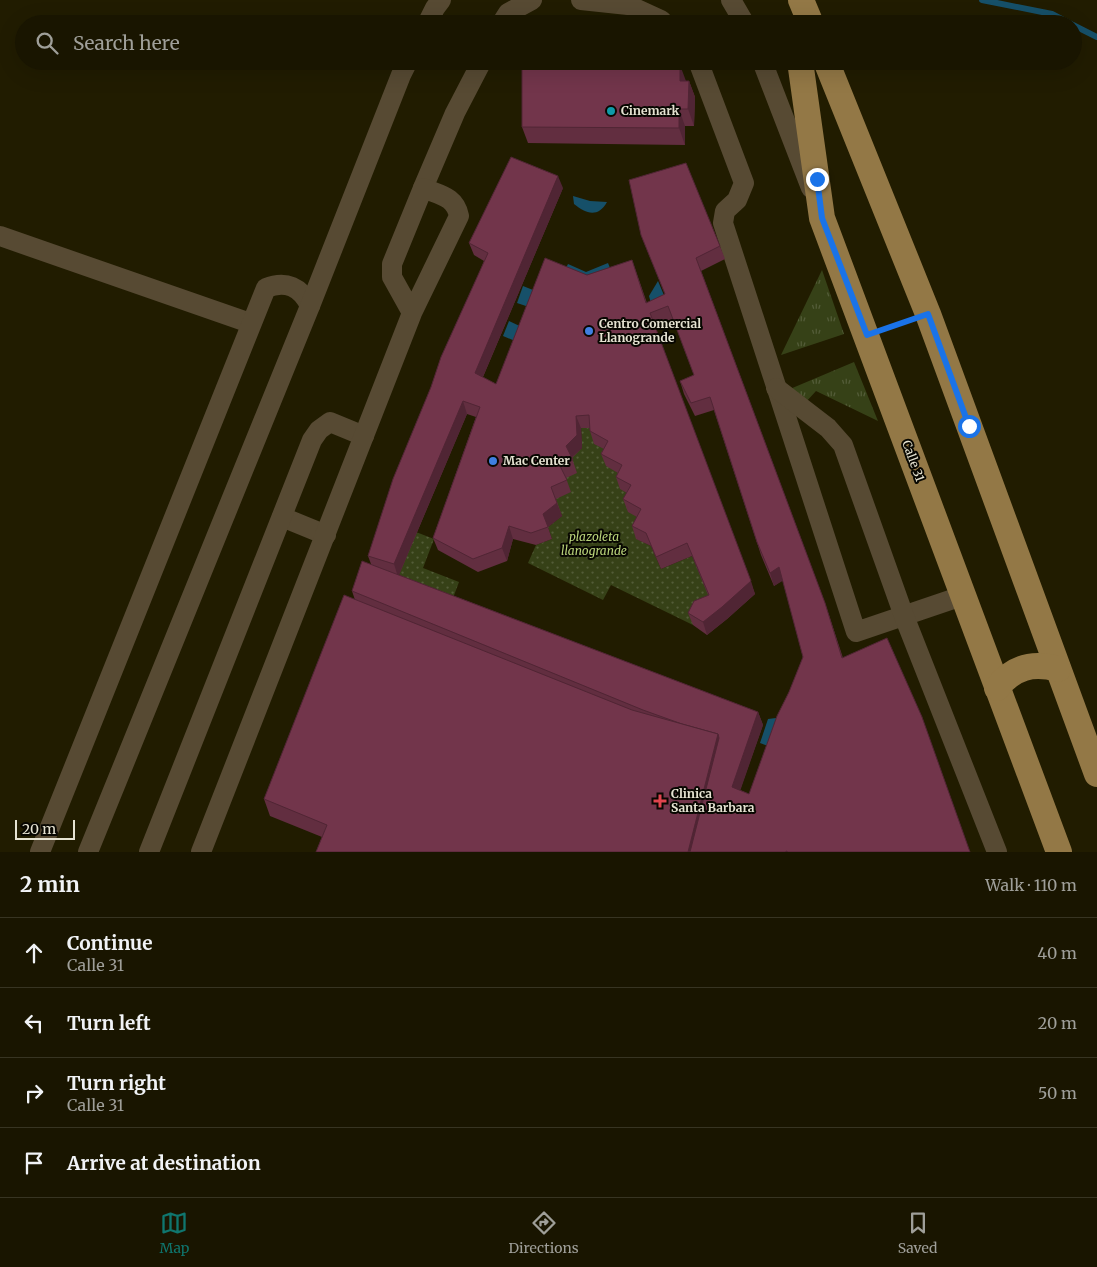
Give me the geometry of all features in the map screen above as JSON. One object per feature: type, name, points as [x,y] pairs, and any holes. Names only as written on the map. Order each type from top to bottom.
[{"type":"main road","points":[[792,0],[794,15]]},
{"type":"main road","points":[[801,0],[807,15]]},
{"type":"main road","name":"Calle 31","points":[[801,70],[822,218],[1059,852]]},
{"type":"main road","points":[[830,70],[928,314],[1097,774]]},
{"type":"main road","points":[[997,688],[1013,672],[1024,667],[1035,665],[1058,669]]},
{"type":"street","points":[[432,15],[441,0]]},
{"type":"street","points":[[507,15],[532,0]]},
{"type":"street","points":[[581,0],[628,5],[650,15]]},
{"type":"street","points":[[731,0],[739,15]]},
{"type":"street","points":[[88,852],[310,306],[404,70]]},
{"type":"street","points":[[412,313],[392,277],[392,264],[455,113],[477,70]]},
{"type":"street","points":[[701,70],[744,183],[737,200],[725,211],[723,222],[856,632],[962,596]]},
{"type":"street","points":[[765,70],[822,218]]},
{"type":"street","points":[[201,852],[412,313],[459,216],[457,206],[449,199],[423,188]]},
{"type":"street","points":[[0,236],[250,323]]},
{"type":"street","points":[[40,852],[250,323],[266,288],[274,284],[292,286],[300,291],[310,306]]},
{"type":"street","points":[[776,388],[828,428],[843,445],[904,616],[998,852]]},
{"type":"street","points":[[149,852],[312,440],[319,430],[330,422],[364,436]]},
{"type":"street","points":[[282,517],[326,535]]},
{"type":"path","points":[[867,335],[928,314]]},
{"type":"green space","points":[[822,270],[844,334],[781,355]]},
{"type":"green space","points":[[854,362],[878,421],[816,391],[805,403],[790,389]]},
{"type":"green space","name":"plazoleta llanogrande","points":[[581,428],[594,428],[616,462],[645,521],[637,539],[651,546],[661,569],[692,556],[714,607],[693,625],[611,585],[603,600],[528,563],[536,545],[552,539],[548,527],[562,516],[555,500],[565,479],[571,458],[582,448]]},
{"type":"green space","points":[[416,532],[434,539],[423,568],[459,582],[453,598],[398,577]]},
{"type":"water","points":[[573,196],[590,201],[607,202],[600,210],[592,213],[574,204]]},
{"type":"water","points":[[608,263],[610,268],[585,279],[565,270],[568,264],[586,272]]},
{"type":"water","points":[[658,281],[668,305],[653,311],[649,296]]},
{"type":"water","points":[[523,286],[538,292],[532,308],[517,303]]},
{"type":"water","points":[[509,321],[526,329],[520,343],[503,336]]},
{"type":"water","points":[[784,717],[773,748],[760,743],[768,719]]},
{"type":"building","name":"Cinemark","points":[[522,70],[680,70],[680,81],[689,81],[688,109],[679,109],[679,128],[522,127]]},
{"type":"building","name":"Centro Comercial Llanogrande","points":[[511,157],[558,176],[475,373],[496,384],[545,258],[587,275],[632,260],[646,303],[665,294],[641,235],[629,180],[686,163],[720,246],[696,258],[825,603],[842,658],[887,638],[922,717],[970,852],[690,852],[719,738],[718,734],[643,710],[352,591],[362,561],[758,712],[732,787],[749,794],[777,716],[803,657],[779,567],[770,573],[757,542],[710,397],[691,403],[680,381],[694,375],[668,306],[650,313],[751,581],[722,607],[703,622],[688,613],[694,601],[709,595],[687,543],[656,557],[646,533],[632,526],[641,509],[623,499],[631,485],[616,477],[622,465],[601,454],[608,441],[590,431],[589,415],[576,416],[577,435],[566,446],[573,460],[560,466],[567,480],[551,487],[557,503],[543,514],[548,527],[531,533],[509,526],[502,548],[473,559],[433,538],[480,407],[463,401],[394,564],[368,556],[393,479],[431,387],[441,357],[488,253],[469,243]]},
{"type":"building","points":[[344,595],[632,710],[718,734],[688,852],[316,852],[327,825],[264,799]]},
{"type":"waterway","points":[[982,0],[1054,15]]},
{"type":"waterway","points":[[1082,30],[1097,37]]},
{"type":"place","name":"Cinemark","points":[[611,111]]},
{"type":"place","name":"Centro Comercial Llanogrande","points":[[589,331]]},
{"type":"place","name":"Mac Center","points":[[493,461]]},
{"type":"place","name":"Clinica Santa Barbara","points":[[660,801]]},
{"type":"route","points":[[817,179],[822,218],[867,335],[928,314],[969,426]]}]
